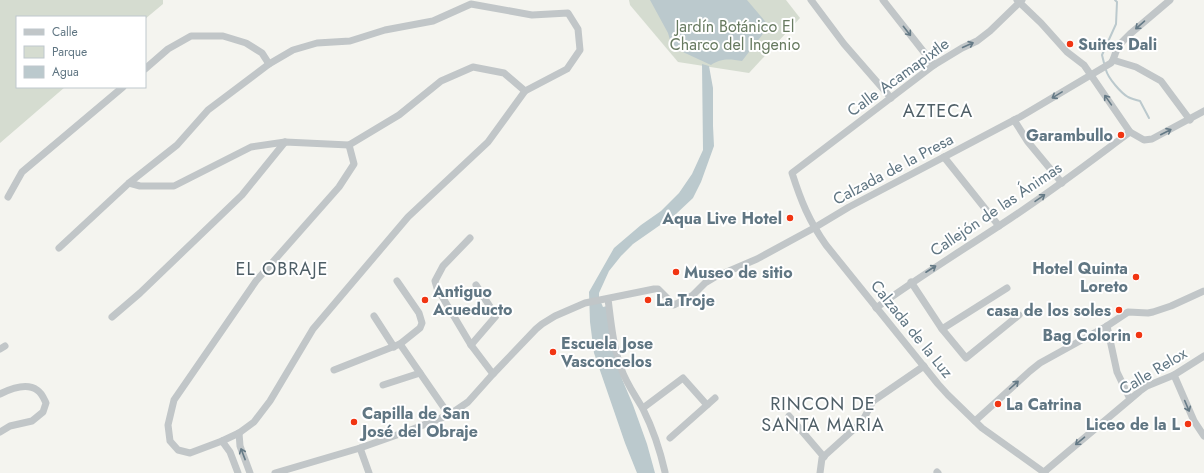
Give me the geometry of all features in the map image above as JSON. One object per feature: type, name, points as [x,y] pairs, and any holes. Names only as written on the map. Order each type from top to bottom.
[{"type":"street","points":[[811,0],[844,44],[891,98]]},
{"type":"street","points":[[883,0],[934,64]]},
{"type":"street","points":[[1170,0],[1118,46],[1113,60],[1136,67],[1160,82],[1190,120]]},
{"type":"street","points":[[1019,2],[1041,23],[1067,52],[1084,65],[1130,132],[1144,140],[1152,139],[1190,120],[1204,111]]},
{"type":"street","name":"Calle Acamapixtle","points":[[792,173],[934,64],[977,41],[990,31],[1019,2]]},
{"type":"street","points":[[59,248],[130,183],[177,145],[208,110],[269,64],[293,50],[317,43],[350,41],[384,30],[432,21],[471,4],[532,15],[568,13],[578,28],[580,50],[567,69],[525,91],[488,142],[408,217],[313,329],[270,401],[254,422],[239,433],[190,453],[178,450],[170,441],[168,425],[174,400],[256,281],[339,187],[354,164],[349,145]]},
{"type":"street","points":[[146,68],[168,49],[191,36],[223,36],[246,43],[262,53],[269,64]]},
{"type":"street","name":"Calzada de la Presa","points":[[607,299],[658,289],[674,305],[693,295],[705,283],[715,277],[757,259],[1014,120],[1111,63],[1113,60]]},
{"type":"street","points":[[130,183],[140,186],[174,186],[251,148],[285,142],[349,145],[399,115],[441,82],[473,67],[504,73],[525,91]]},
{"type":"street","points":[[8,197],[22,172],[122,88]]},
{"type":"street","points":[[1014,120],[1028,142],[1062,183]]},
{"type":"street","name":"Callejón de las Ánimas","points":[[876,308],[911,282],[999,226],[1062,183],[1130,132]]},
{"type":"street","points":[[112,317],[140,293],[242,195],[285,142]]},
{"type":"street","points":[[944,157],[999,226]]},
{"type":"street","name":"Calzada de la Luz","points":[[792,173],[799,194],[814,228],[876,308],[948,396],[991,435],[1045,472]]},
{"type":"street","points":[[470,238],[443,266],[435,281],[436,288],[470,345],[493,374]]},
{"type":"street","points":[[334,370],[397,346],[420,328],[422,323],[419,313],[397,281]]},
{"type":"street","points":[[911,282],[942,329],[966,358],[1019,315]]},
{"type":"street","points":[[470,345],[496,316],[476,285]]},
{"type":"street","points":[[942,329],[1007,288]]},
{"type":"street","points":[[975,421],[1040,362],[1107,326],[1128,312],[1148,313],[1171,306],[1204,291]]},
{"type":"street","points":[[275,473],[360,448],[408,431],[449,414],[468,402],[542,324],[567,310],[585,303],[607,299],[612,332],[621,369],[633,393],[643,408],[659,448],[665,472]]},
{"type":"street","points":[[374,316],[420,373],[449,414]]},
{"type":"street","points":[[1107,326],[1117,372],[1130,399]]},
{"type":"street","name":"Calle Relox","points":[[1045,472],[1147,386],[1174,374],[1204,356]]},
{"type":"street","points":[[820,473],[824,457],[862,422],[873,401],[924,366]]},
{"type":"street","points":[[383,385],[420,373]]},
{"type":"street","points":[[1174,374],[1194,421],[1204,436]]},
{"type":"street","points":[[643,408],[683,378],[707,405]]},
{"type":"street","points":[[0,394],[10,389],[27,386],[37,389],[46,403],[43,412],[32,421],[10,426],[0,432]]},
{"type":"street","points":[[670,438],[716,398]]},
{"type":"street","points":[[789,416],[824,457]]},
{"type":"street","points":[[239,433],[240,446],[250,473]]},
{"type":"street","points":[[222,441],[230,452],[238,473]]},
{"type":"street","points":[[360,448],[369,473]]},
{"type":"green space","points":[[0,0],[163,0],[163,4],[146,18],[146,16],[16,16],[16,88],[64,88],[0,143]]},
{"type":"green space","name":"Jardín Botánico El Charco del Ingenio","points":[[629,0],[786,0],[800,18],[749,73],[678,62],[630,5]]},
{"type":"water","name":"Jardín Botánico El Charco del Ingenio","points":[[650,0],[747,0],[769,26],[742,61],[718,61],[711,65],[672,47],[668,33]]},
{"type":"water","points":[[702,64],[709,66],[713,88],[714,146],[701,182],[693,198],[676,214],[633,244],[621,256],[609,271],[599,293],[599,298],[603,307],[607,306],[622,379],[647,444],[655,473],[637,473],[594,353],[590,322],[589,292],[614,248],[641,225],[661,211],[679,193],[692,174],[703,150]]},
{"type":"waterway","points":[[1104,63],[1102,55],[1116,24],[1117,2],[1115,0]]},
{"type":"waterway","points":[[1106,70],[1112,81],[1122,92],[1128,97],[1140,101],[1149,118]]},
{"type":"place","name":"Suites Dali","points":[[1070,44]]},
{"type":"place","name":"Garambullo","points":[[1121,135]]},
{"type":"place","name":"Aqua Live Hotel","points":[[790,218]]},
{"type":"place","name":"Museo de sitio","points":[[676,272]]},
{"type":"place","name":"Hotel Quinta Loreto","points":[[1136,277]]},
{"type":"place","name":"Antiguo Acueducto","points":[[425,300]]},
{"type":"place","name":"La Troje","points":[[648,300]]},
{"type":"place","name":"casa de los soles","points":[[1119,310]]},
{"type":"place","name":"Bag Colorin","points":[[1139,335]]},
{"type":"place","name":"Escuela Jose Vasconcelos","points":[[553,352]]},
{"type":"place","name":"La Catrina","points":[[998,404]]},
{"type":"place","name":"Capilla de San José del Obraje","points":[[354,422]]},
{"type":"place","name":"Liceo de la L","points":[[1188,424]]},
{"type":"district","name":"AZTECA","points":[[938,111]]},
{"type":"district","name":"EL OBRAJE","points":[[282,269]]},
{"type":"district","name":"RINCON DE SANTA MARIA","points":[[823,414]]}]
